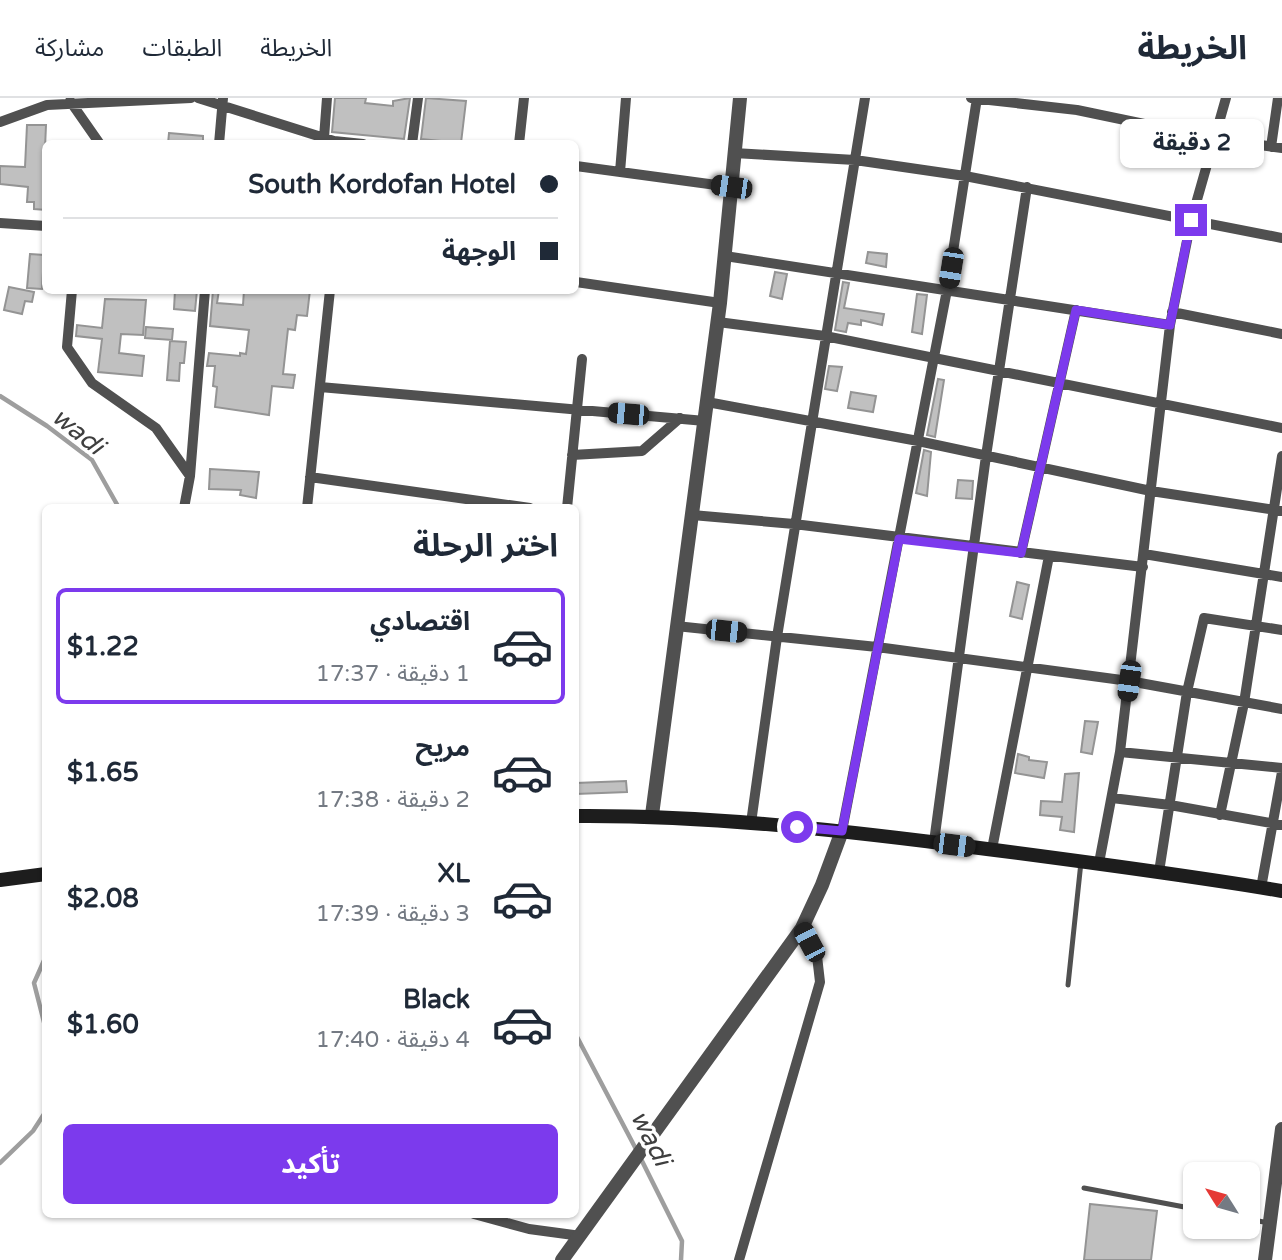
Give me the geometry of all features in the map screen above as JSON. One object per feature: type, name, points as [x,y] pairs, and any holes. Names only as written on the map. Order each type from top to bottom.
[{"type":"main road","points":[[579,816],[652,815],[842,831],[1081,860],[1282,891]]},
{"type":"main road","points":[[0,880],[42,875]]},
{"type":"street","points":[[0,122],[47,105],[70,101],[191,98]]},
{"type":"street","points":[[198,98],[223,101],[324,138],[337,140]]},
{"type":"street","points":[[324,138],[327,98]]},
{"type":"street","points":[[413,140],[418,98]]},
{"type":"street","points":[[519,140],[524,98]]},
{"type":"street","points":[[620,172],[625,98]]},
{"type":"street","points":[[652,815],[718,322],[740,98]]},
{"type":"street","points":[[751,824],[776,637],[866,98]]},
{"type":"street","points":[[970,98],[1056,103],[1216,139],[1276,148],[1278,98]]},
{"type":"street","points":[[562,1260],[802,928],[822,886],[842,831],[947,290],[977,98]]},
{"type":"street","points":[[1099,863],[1120,752],[1172,312],[1191,220],[1226,98]]},
{"type":"street","points":[[70,101],[97,140]]},
{"type":"street","points":[[219,140],[223,101]]},
{"type":"street","points":[[734,153],[855,160],[965,176],[1282,238]]},
{"type":"street","points":[[579,166],[731,187]]},
{"type":"street","points":[[934,842],[976,548],[986,456],[1027,187]]},
{"type":"street","points":[[0,223],[42,226]]},
{"type":"street","points":[[725,256],[1170,325]]},
{"type":"street","points":[[579,282],[720,303]]},
{"type":"street","points":[[72,294],[67,347],[92,383],[156,428],[190,476]]},
{"type":"street","points":[[185,504],[190,476],[205,294]]},
{"type":"street","points":[[307,504],[330,294]]},
{"type":"street","points":[[1021,553],[1076,310]]},
{"type":"street","points":[[1172,312],[1282,334]]},
{"type":"street","points":[[718,322],[825,336],[1282,428]]},
{"type":"street","points":[[567,504],[582,359]]},
{"type":"street","points":[[320,387],[705,421]]},
{"type":"street","points":[[707,402],[918,441],[1151,491],[1278,510]]},
{"type":"street","points":[[572,455],[642,451],[680,418]]},
{"type":"street","points":[[1220,815],[1233,762],[1254,624],[1278,510],[1282,456]]},
{"type":"street","points":[[310,477],[502,504]]},
{"type":"street","points":[[692,514],[1143,567]]},
{"type":"street","points":[[1144,554],[1282,577]]},
{"type":"street","points":[[992,849],[1049,556]]},
{"type":"street","points":[[1160,872],[1187,692],[1204,618],[1282,629]]},
{"type":"street","points":[[676,626],[877,647],[1129,681],[1282,709]]},
{"type":"street","points":[[1120,752],[1233,762],[1282,770],[1277,824],[1261,888]]},
{"type":"street","points":[[1112,798],[1170,805],[1277,824]]},
{"type":"street","points":[[739,1260],[820,982],[817,956],[802,928]]},
{"type":"street","points":[[1265,1260],[1276,1224],[1282,1129]]},
{"type":"street","points":[[489,1218],[529,1229],[581,1236]]},
{"type":"lane","points":[[1068,985],[1081,860]]},
{"type":"lane","points":[[1084,1188],[1183,1207]]},
{"type":"building","points":[[335,98],[366,98],[365,103],[393,106],[393,101],[410,98],[404,139],[332,132]]},
{"type":"building","points":[[426,98],[466,101],[461,140],[421,139]]},
{"type":"building","points":[[27,125],[46,125],[45,140],[42,140],[42,210],[34,209],[34,202],[27,202],[28,187],[0,184],[0,166],[25,167]]},
{"type":"building","points":[[169,133],[203,136],[203,140],[168,140]]},
{"type":"building","points":[[868,252],[887,254],[886,267],[866,263]]},
{"type":"building","points":[[30,254],[42,255],[42,289],[27,288]]},
{"type":"building","points":[[775,272],[787,274],[782,299],[770,296]]},
{"type":"building","points":[[843,282],[849,283],[844,308],[884,314],[882,325],[861,320],[861,325],[848,323],[846,332],[835,330]]},
{"type":"building","points":[[9,287],[34,292],[32,302],[25,301],[22,314],[4,310]]},
{"type":"building","points":[[175,294],[197,294],[195,311],[174,309]]},
{"type":"building","points":[[213,294],[218,294],[217,303],[243,305],[244,294],[310,294],[307,316],[297,315],[295,330],[288,329],[283,374],[295,375],[293,388],[272,386],[269,415],[215,407],[215,366],[207,366],[209,353],[240,356],[240,353],[246,354],[249,330],[210,326]]},
{"type":"building","points":[[917,294],[927,295],[922,334],[912,332]]},
{"type":"building","points":[[105,299],[146,300],[143,335],[121,334],[119,353],[144,356],[142,376],[98,372],[102,339],[76,336],[77,325],[102,328]]},
{"type":"building","points":[[146,327],[173,329],[172,340],[145,338]]},
{"type":"building","points":[[170,341],[186,342],[184,363],[180,363],[179,381],[167,380]]},
{"type":"building","points":[[829,366],[842,367],[837,391],[825,389]]},
{"type":"building","points":[[938,379],[944,380],[935,437],[927,435]]},
{"type":"building","points":[[851,392],[876,396],[873,412],[848,408]]},
{"type":"building","points":[[924,450],[931,452],[927,496],[916,493]]},
{"type":"building","points":[[210,469],[259,472],[256,498],[240,495],[241,490],[209,489]]},
{"type":"building","points":[[958,480],[973,481],[972,499],[956,498]]},
{"type":"building","points":[[1017,582],[1029,585],[1022,619],[1010,616]]},
{"type":"building","points":[[1085,721],[1098,722],[1092,754],[1081,752]]},
{"type":"building","points":[[1018,754],[1029,757],[1029,760],[1047,762],[1044,778],[1015,773]]},
{"type":"building","points":[[1079,773],[1074,832],[1060,830],[1062,817],[1040,815],[1041,801],[1062,802],[1065,774]]},
{"type":"building","points":[[626,781],[627,792],[579,794],[579,783]]},
{"type":"building","points":[[1090,1204],[1157,1211],[1151,1260],[1084,1260]]},
{"type":"waterway","name":"wadi","points":[[0,396],[47,426],[92,460],[117,504]]},
{"type":"waterway","name":"wadi","points":[[42,965],[34,983],[42,1014]]},
{"type":"waterway","name":"wadi","points":[[579,1041],[637,1151]]},
{"type":"waterway","name":"wadi","points":[[0,1163],[33,1131],[42,1117]]},
{"type":"waterway","name":"wadi","points":[[641,1159],[682,1241],[681,1260]]},
{"type":"route","points":[[797,827],[842,831],[899,539],[1021,553],[1076,310],[1170,325],[1191,220]]}]
